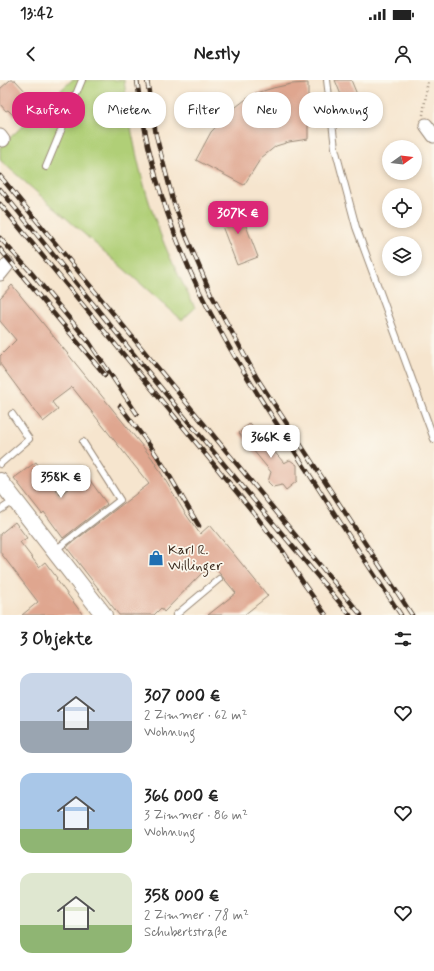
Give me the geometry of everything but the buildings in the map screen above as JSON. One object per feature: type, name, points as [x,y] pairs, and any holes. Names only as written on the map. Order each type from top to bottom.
[{"type":"street","points":[[426,125],[434,136]]},
{"type":"street","points":[[0,482],[104,615]]},
{"type":"lane","points":[[46,167],[82,80]]},
{"type":"lane","points":[[327,80],[335,148],[356,227],[434,439]]},
{"type":"lane","points":[[0,464],[29,439],[12,414]]},
{"type":"lane","points":[[54,551],[120,500],[83,442]]},
{"type":"lane","points":[[0,510],[15,500]]},
{"type":"lane","points":[[176,615],[219,578]]},
{"type":"path","points":[[426,125],[423,115],[428,80]]},
{"type":"green space","points":[[72,80],[124,80],[126,92],[93,92],[93,128],[131,128],[150,205],[169,255],[195,308],[182,320],[0,160],[0,147],[20,128],[85,128],[85,92],[59,92]]},
{"type":"railway","points":[[137,80],[148,146],[167,212],[178,243],[206,305],[257,394],[401,615]]},
{"type":"railway","points":[[147,80],[156,135],[174,204],[211,294],[257,378],[412,615]]},
{"type":"railway","points":[[0,176],[361,615]]},
{"type":"railway","points":[[0,189],[187,420],[350,615]]},
{"type":"railway","points":[[0,204],[253,512],[283,551],[326,615]]},
{"type":"railway","points":[[0,238],[29,270],[89,342],[137,414]]},
{"type":"railway","points":[[0,249],[105,375]]},
{"type":"railway","points":[[120,406],[165,468],[199,526]]},
{"type":"place","name":"Karl R. Willinger","points":[[156,558]]}]
